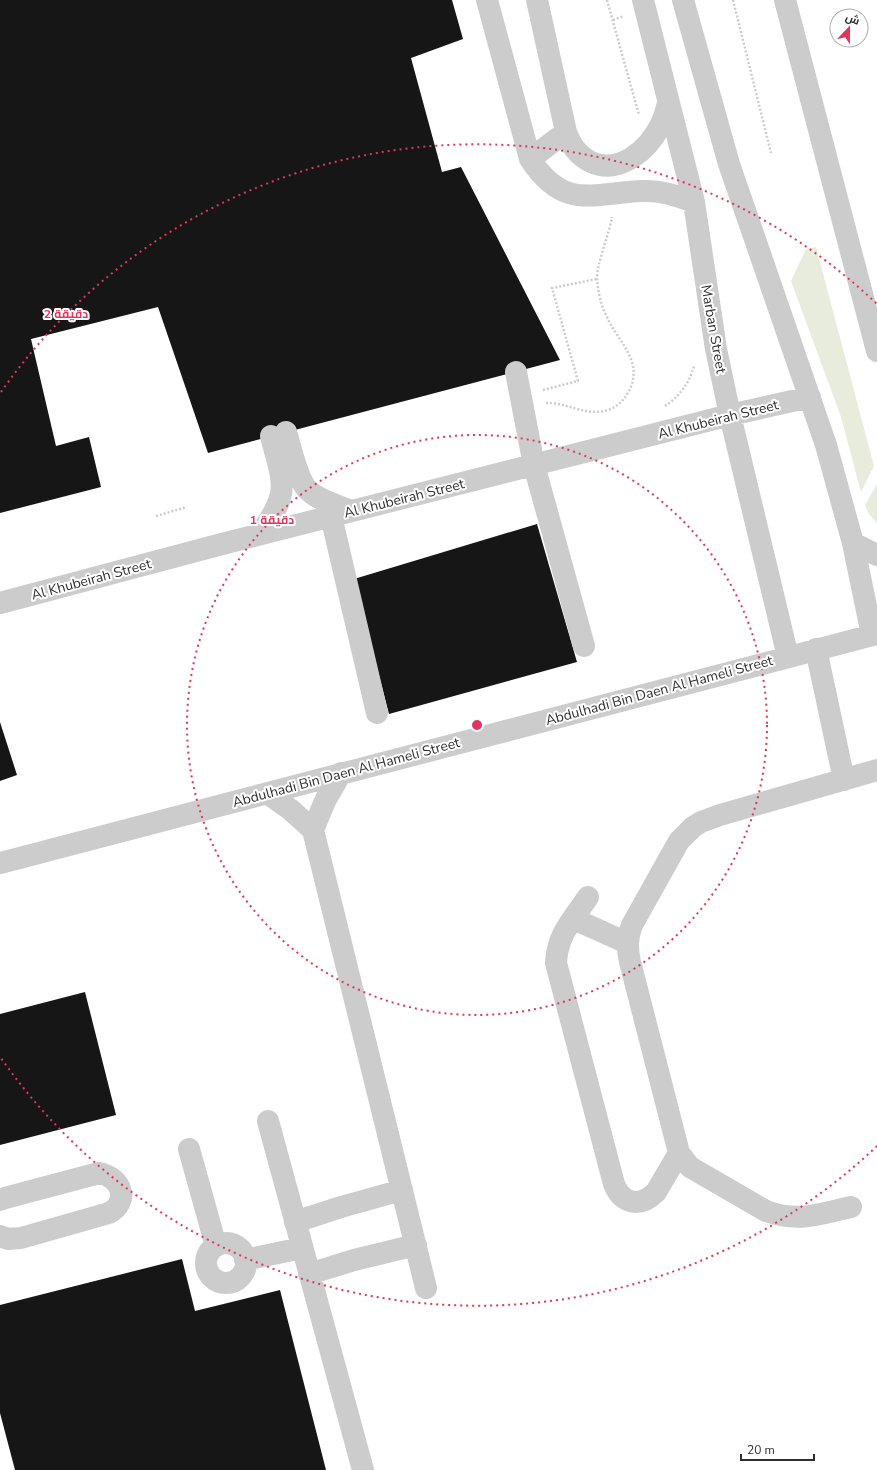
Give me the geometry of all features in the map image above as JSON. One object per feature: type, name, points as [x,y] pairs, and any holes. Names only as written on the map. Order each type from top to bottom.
[{"type":"street","points":[[487,0],[530,159],[547,180],[557,188],[583,196],[651,191],[665,193],[694,202]]},
{"type":"street","points":[[537,0],[566,132],[576,152],[595,164],[606,166],[626,162],[645,148],[660,127],[668,103]]},
{"type":"street","name":"Marban Street","points":[[643,0],[694,202],[716,349],[730,415],[788,657]]},
{"type":"street","points":[[683,0],[729,164],[826,445],[853,543],[875,634]]},
{"type":"street","points":[[785,0],[877,351]]},
{"type":"street","points":[[530,159],[566,132]]},
{"type":"street","points":[[516,372],[534,465],[584,646]]},
{"type":"street","name":"Al Khubeirah Street","points":[[0,603],[260,534],[730,415],[810,397]]},
{"type":"street","points":[[260,534],[271,518],[280,498],[282,489],[279,434],[301,481],[308,490],[341,514],[377,713]]},
{"type":"street","points":[[853,543],[877,555]]},
{"type":"street","name":"Abdulhadi Bin Daen Al Hameli Street","points":[[0,863],[875,634]]},
{"type":"street","points":[[816,649],[844,780]]},
{"type":"street","points":[[851,1207],[809,1217],[798,1218],[776,1215],[766,1211],[690,1167],[679,1153],[629,957],[627,943],[628,934],[632,925],[673,850],[685,834],[693,827],[701,822],[720,815],[877,770]]},
{"type":"street","points":[[313,830],[325,801],[341,773]]},
{"type":"street","points":[[267,793],[291,810],[313,830],[426,1288]]},
{"type":"street","points":[[588,897],[559,942],[556,952],[556,963],[610,1169],[617,1191],[621,1197],[628,1201],[636,1202],[650,1198],[656,1192],[679,1153]]},
{"type":"street","points":[[574,919],[627,943]]},
{"type":"street","points":[[268,1121],[363,1470]]},
{"type":"street","points":[[189,1149],[216,1246]]},
{"type":"street","points":[[0,1200],[99,1174],[106,1174],[112,1178],[120,1188],[121,1196],[119,1204],[115,1210],[109,1213],[22,1238],[8,1239],[0,1236]]},
{"type":"street","points":[[295,1222],[402,1190]]},
{"type":"street","points":[[224,1244],[238,1248],[243,1254],[245,1260],[245,1268],[242,1275],[236,1281],[228,1283],[220,1283],[214,1279],[208,1273],[206,1266],[210,1251],[216,1246],[224,1244]]},
{"type":"street","points":[[309,1274],[354,1260],[416,1245]]},
{"type":"street","points":[[245,1260],[302,1248]]},
{"type":"path","points":[[607,0],[633,94],[645,148]]},
{"type":"path","points":[[733,0],[771,153]]},
{"type":"path","points":[[544,403],[564,405],[587,412],[608,410],[618,405],[627,395],[632,385],[633,363],[628,350],[612,328],[599,297],[597,278],[598,268],[613,215]]},
{"type":"path","points":[[541,390],[578,381],[552,288],[597,278]]},
{"type":"path","points":[[661,408],[667,405],[682,391],[692,375],[696,360]]},
{"type":"path","points":[[156,516],[187,508]]},
{"type":"shaded area","points":[[816,247],[874,466],[861,492],[841,417],[791,281],[806,249]]},
{"type":"shaded area","points":[[877,484],[877,523],[869,514],[865,505]]},
{"type":"building","points":[[0,0],[452,0],[463,39],[411,58],[442,172],[461,167],[560,360],[208,453],[158,307],[31,339],[56,446],[89,437],[101,487],[0,513]]},
{"type":"building","points":[[537,524],[577,662],[389,714],[354,579]]},
{"type":"building","points":[[0,722],[17,775],[0,781]]},
{"type":"building","points":[[85,992],[116,1115],[0,1145],[0,1014]]},
{"type":"building","points":[[182,1259],[195,1311],[280,1290],[326,1470],[15,1470],[0,1413],[0,1305]]}]
